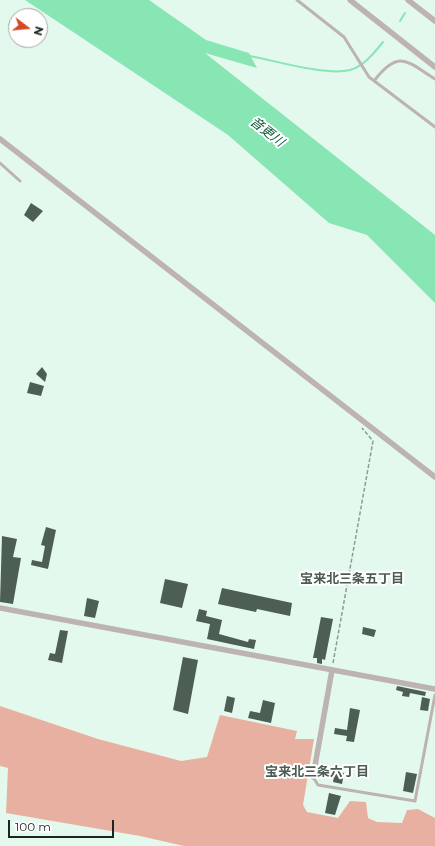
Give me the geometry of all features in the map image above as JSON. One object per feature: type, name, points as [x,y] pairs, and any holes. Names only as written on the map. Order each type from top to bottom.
[{"type":"street","points":[[350,0],[435,67]]},
{"type":"street","points":[[408,0],[435,21]]},
{"type":"street","points":[[0,138],[435,477]]},
{"type":"street","points":[[0,608],[435,689]]},
{"type":"street","points":[[313,777],[332,670]]},
{"type":"lane","points":[[297,0],[344,37],[357,56],[365,72],[374,81],[435,128]]},
{"type":"lane","points":[[374,81],[389,64],[398,61],[407,62],[435,79]]},
{"type":"lane","points":[[0,163],[20,181]]},
{"type":"lane","points":[[313,777],[318,785],[415,801],[435,695]]},
{"type":"path","points":[[332,670],[374,441],[362,429],[362,420]]},
{"type":"shaded area","points":[[0,706],[98,739],[181,761],[207,757],[220,715],[297,731],[295,739],[314,739],[303,805],[307,812],[338,818],[350,801],[366,802],[368,818],[377,822],[402,823],[407,810],[418,809],[435,818],[435,846],[184,846],[140,836],[6,813],[8,768],[0,766]]},
{"type":"water","name":"音更川","points":[[25,0],[149,0],[206,40],[249,53],[257,68],[205,53],[435,235],[435,303],[367,235],[329,223],[228,135],[48,15],[48,8],[37,8]]},
{"type":"building","points":[[31,203],[43,211],[33,222],[24,215]]},
{"type":"building","points":[[42,367],[47,374],[45,382],[36,374]]},
{"type":"building","points":[[30,382],[44,386],[41,396],[27,393]]},
{"type":"building","points":[[46,527],[56,530],[48,569],[31,565],[32,560],[42,562],[45,546],[41,545]]},
{"type":"building","points":[[2,536],[17,539],[13,557],[21,558],[13,604],[0,602]]},
{"type":"building","points":[[165,579],[188,584],[182,608],[160,603]]},
{"type":"building","points":[[222,588],[292,603],[290,616],[257,609],[256,612],[218,604]]},
{"type":"building","points":[[87,598],[99,601],[95,618],[84,616]]},
{"type":"building","points":[[199,609],[207,611],[206,616],[222,620],[219,634],[248,642],[249,639],[256,640],[254,649],[207,639],[210,624],[196,621]]},
{"type":"building","points":[[321,617],[333,619],[325,660],[322,659],[322,664],[317,663],[317,658],[313,658]]},
{"type":"building","points":[[363,627],[376,630],[374,637],[362,634]]},
{"type":"building","points":[[60,630],[68,631],[62,663],[48,660],[50,653],[55,654]]},
{"type":"building","points":[[183,657],[198,660],[188,714],[173,710]]},
{"type":"building","points":[[397,686],[426,692],[425,696],[410,693],[409,697],[402,696],[403,692],[396,690]]},
{"type":"building","points":[[227,696],[235,698],[232,713],[224,711]]},
{"type":"building","points":[[422,697],[430,699],[428,711],[420,710]]},
{"type":"building","points":[[263,700],[275,703],[271,723],[248,718],[250,711],[260,713]]},
{"type":"building","points":[[350,708],[360,710],[354,742],[346,741],[347,736],[334,734],[335,728],[347,730]]},
{"type":"building","points":[[335,771],[344,773],[342,784],[333,782]]},
{"type":"building","points":[[406,772],[417,774],[413,793],[403,791]]},
{"type":"building","points":[[329,793],[341,796],[335,815],[325,813]]},
{"type":"waterway","points":[[400,21],[405,13]]},
{"type":"waterway","points":[[250,56],[315,70],[350,70],[368,59],[383,42]]},
{"type":"district","name":"宝来北三条五丁目","points":[[352,579]]},
{"type":"district","name":"宝来北三条六丁目","points":[[317,772]]}]
